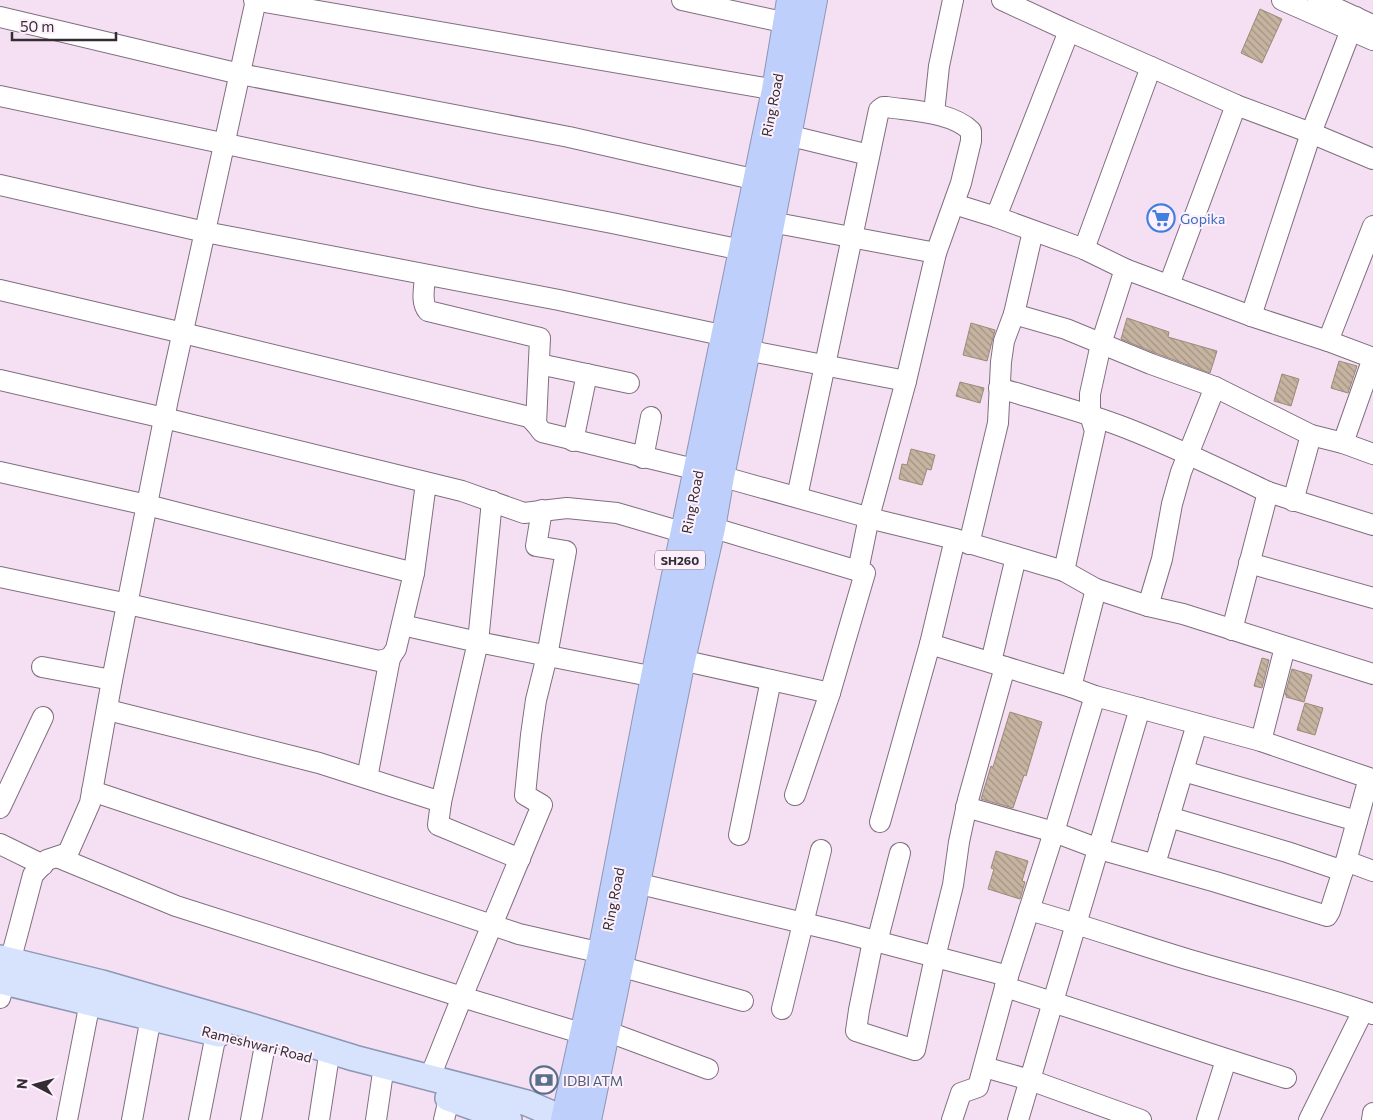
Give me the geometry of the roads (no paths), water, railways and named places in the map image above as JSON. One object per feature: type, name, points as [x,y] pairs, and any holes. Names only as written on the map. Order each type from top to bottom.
[{"type":"highway","name":"Ring Road","points":[[611,960],[636,884],[680,660],[698,531],[709,473],[736,343],[771,222],[812,0]]},
{"type":"highway","name":"Ring Road","points":[[736,343],[742,250],[776,90],[789,11]]},
{"type":"highway","name":"Ring Road","points":[[564,1120],[595,1032],[611,960],[655,677],[698,531]]},
{"type":"highway","name":"Ring Road","points":[[587,1120],[595,1032]]},
{"type":"main road","name":"Rameshwari Road","points":[[3,976],[90,1002],[151,1017],[217,1025],[265,1045],[328,1062],[384,1072],[447,1109],[506,1119]]},
{"type":"main road","points":[[3,976],[102,983],[217,1025],[384,1072],[430,1077],[527,1103],[564,1120]]},
{"type":"street","points":[[3,976],[33,875],[50,861],[68,853],[90,803],[112,680],[164,418],[256,0],[776,90]]},
{"type":"street","points":[[682,0],[789,11]]},
{"type":"street","points":[[934,114],[939,66],[953,0]]},
{"type":"street","points":[[1002,0],[1069,32],[1236,105],[1373,159]]},
{"type":"street","points":[[1282,0],[1360,24]]},
{"type":"street","points":[[1318,0],[1360,24],[1373,40]]},
{"type":"street","points":[[0,17],[240,74],[569,137],[758,180]]},
{"type":"street","points":[[1251,316],[1311,133],[1360,24]]},
{"type":"street","points":[[996,217],[1069,32]]},
{"type":"street","points":[[1084,250],[1151,67]]},
{"type":"street","points":[[0,96],[482,198],[622,224],[742,250]]},
{"type":"street","points":[[1169,285],[1236,105]]},
{"type":"street","points":[[797,497],[880,110],[883,107],[934,114],[964,124],[971,131],[967,158],[961,183],[936,253],[906,382],[869,518],[858,571]]},
{"type":"street","points":[[787,135],[870,155]]},
{"type":"street","points":[[0,185],[205,232],[559,300],[826,366],[906,382]]},
{"type":"street","points":[[954,204],[996,217],[1084,250],[1125,269],[1251,316],[1373,358],[1343,443]]},
{"type":"street","points":[[771,222],[936,253]]},
{"type":"street","points":[[1328,341],[1373,226]]},
{"type":"street","points":[[880,822],[930,644],[998,423],[999,388],[1004,341],[1014,314],[1033,231]]},
{"type":"street","points":[[1064,571],[1094,431],[1090,415],[1090,394],[1101,344],[1125,269]]},
{"type":"street","points":[[426,275],[423,302],[424,307],[428,310],[540,338],[536,424]]},
{"type":"street","points":[[0,290],[183,332],[529,417],[542,432],[709,473],[1064,571],[1096,589],[1148,606],[1183,614],[1373,674]]},
{"type":"street","points":[[1014,314],[1066,329],[1151,364],[1215,387],[1311,435],[1343,443],[1373,454]]},
{"type":"street","points":[[538,364],[629,383]]},
{"type":"street","points":[[573,441],[586,374]]},
{"type":"street","points":[[0,380],[462,491],[524,513],[566,508],[617,513],[698,531],[717,529],[865,573],[830,693],[795,795]]},
{"type":"street","points":[[1148,606],[1162,558],[1172,504],[1181,472],[1215,387]]},
{"type":"street","points":[[999,388],[1090,415],[1126,428],[1188,454],[1268,492],[1373,525]]},
{"type":"street","points":[[643,458],[651,417]]},
{"type":"street","points":[[1293,501],[1311,435]]},
{"type":"street","points":[[0,472],[147,505],[414,574]]},
{"type":"street","points":[[367,778],[390,658],[396,649],[414,574],[426,483]]},
{"type":"street","points":[[1232,630],[1268,492]]},
{"type":"street","points":[[492,501],[478,642],[441,802],[438,825],[520,859]]},
{"type":"street","points":[[430,1077],[542,805],[525,795],[536,700],[547,656],[566,552],[536,546],[542,510]]},
{"type":"street","points":[[900,853],[875,941],[859,1010],[856,1032],[915,1050],[953,885],[966,807],[980,754],[998,665],[1016,558]]},
{"type":"street","points":[[1250,563],[1373,598]]},
{"type":"street","points":[[0,577],[379,661],[390,658]]},
{"type":"street","points":[[1071,687],[1096,589]]},
{"type":"street","points":[[402,625],[655,677]]},
{"type":"street","points":[[930,644],[1095,696],[1364,770],[1369,778],[1344,866],[1327,916],[1099,849],[1054,832],[966,807]]},
{"type":"street","points":[[1261,741],[1285,647]]},
{"type":"street","points":[[680,660],[830,693]]},
{"type":"street","points":[[42,667],[112,680]]},
{"type":"street","points":[[738,836],[772,680]]},
{"type":"street","points":[[952,1120],[961,1093],[978,1087],[1006,982],[1095,696]]},
{"type":"street","points":[[1018,1120],[1140,708]]},
{"type":"street","points":[[108,710],[319,764],[441,802]]},
{"type":"street","points":[[0,808],[43,718]]},
{"type":"street","points":[[1155,864],[1197,724]]},
{"type":"street","points":[[1183,771],[1357,821]]},
{"type":"street","points":[[92,791],[519,934],[743,1001]]},
{"type":"street","points":[[1169,817],[1287,852],[1344,866],[1373,870]]},
{"type":"street","points":[[0,844],[176,906],[462,997],[595,1032],[708,1069]]},
{"type":"street","points":[[782,1009],[821,850]]},
{"type":"street","points":[[636,884],[935,957],[1006,982],[1054,1002],[1226,1060],[1286,1078]]},
{"type":"street","points":[[1029,910],[1077,923],[1189,960],[1253,977],[1368,1013],[1309,1120]]},
{"type":"street","points":[[67,1120],[90,1002]]},
{"type":"street","points":[[132,1120],[151,1017]]},
{"type":"street","points":[[199,1120],[217,1025]]},
{"type":"street","points":[[251,1120],[265,1045]]},
{"type":"street","points":[[1207,1120],[1226,1060]]},
{"type":"street","points":[[319,1120],[328,1062]]},
{"type":"street","points":[[984,1067],[1030,1080],[1141,1120]]},
{"type":"street","points":[[376,1120],[384,1072]]},
{"type":"street","points":[[1372,1120],[1373,1113]]},
{"type":"place","name":"Gopika","points":[[1161,218]]},
{"type":"place","name":"IDBI ATM","points":[[544,1080]]}]
